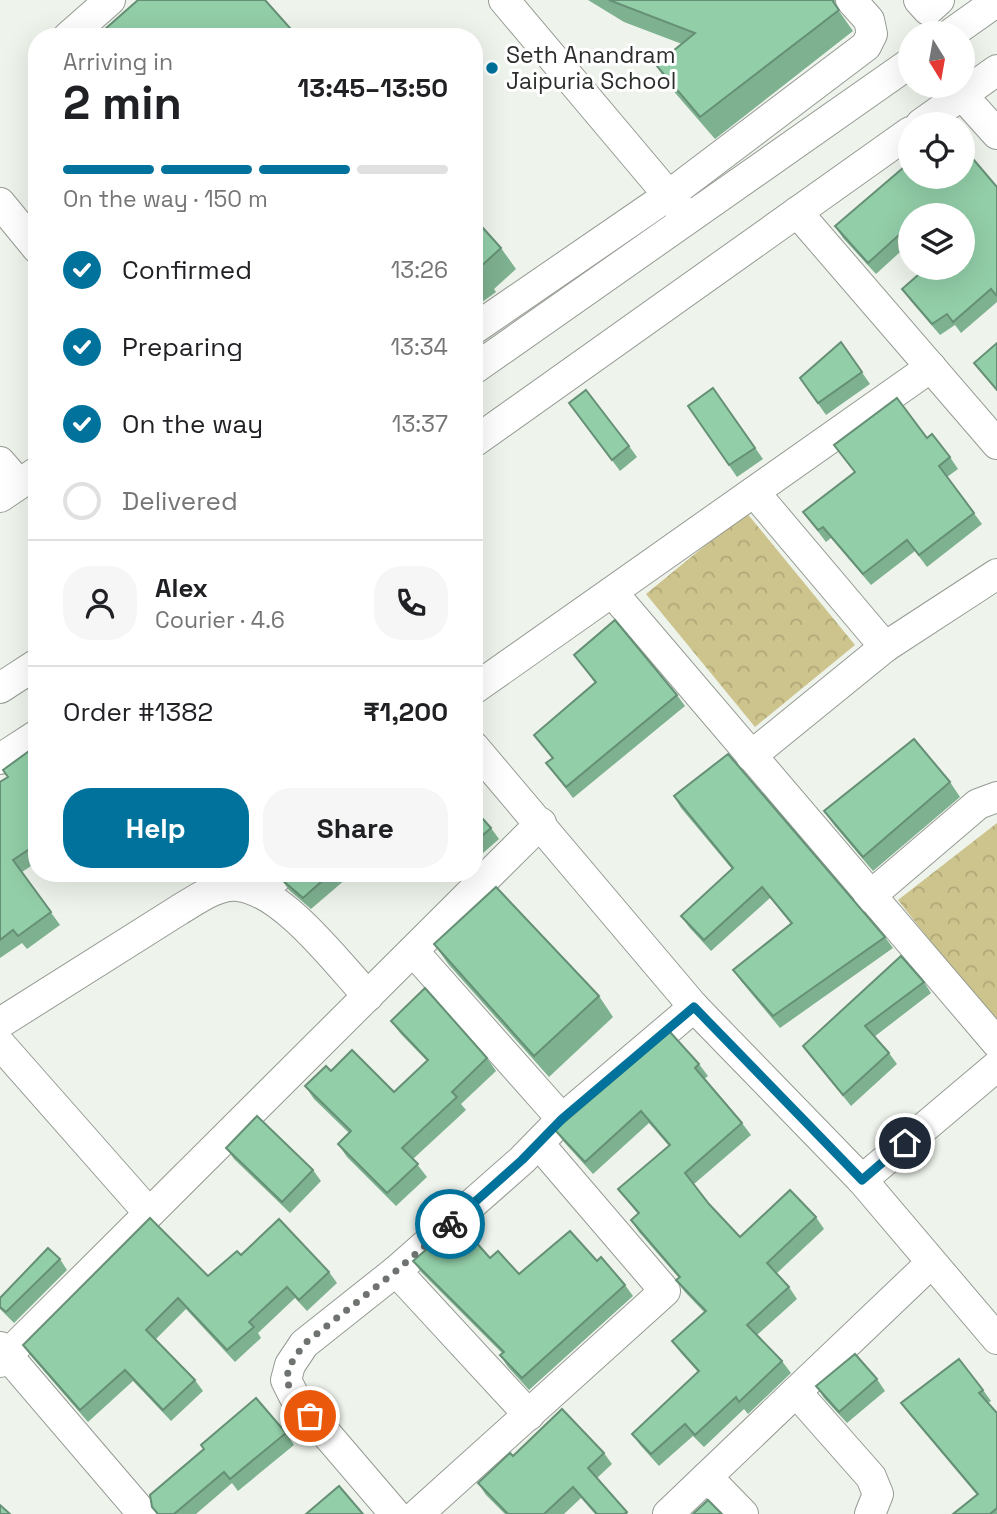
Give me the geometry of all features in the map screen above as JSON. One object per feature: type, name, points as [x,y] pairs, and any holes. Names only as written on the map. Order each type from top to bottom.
[{"type":"street","points":[[78,28],[110,0]]},
{"type":"street","points":[[504,0],[688,219]]},
{"type":"street","points":[[483,323],[669,195],[866,46],[872,34],[869,20],[851,0]]},
{"type":"street","points":[[919,0],[928,10],[939,0]]},
{"type":"street","points":[[969,21],[997,1]]},
{"type":"street","points":[[975,85],[997,70]]},
{"type":"street","points":[[483,363],[898,71]]},
{"type":"street","points":[[937,112],[957,98]]},
{"type":"street","points":[[966,98],[997,134]]},
{"type":"street","points":[[483,436],[898,140]]},
{"type":"street","points":[[0,203],[28,237]]},
{"type":"street","points":[[797,212],[997,444]]},
{"type":"street","points":[[483,683],[930,367]]},
{"type":"street","points":[[754,492],[885,647]]},
{"type":"street","points":[[751,756],[885,647],[997,574]]},
{"type":"street","points":[[612,592],[869,897],[997,1044]]},
{"type":"street","points":[[0,688],[28,670]]},
{"type":"street","points":[[0,759],[28,742]]},
{"type":"street","points":[[483,757],[694,1007],[862,1180],[930,1264],[994,1331]]},
{"type":"street","points":[[869,897],[978,804],[997,797]]},
{"type":"street","points":[[483,881],[541,823]]},
{"type":"street","points":[[0,1023],[209,892],[236,885],[271,882],[285,909],[368,996]]},
{"type":"street","points":[[143,1514],[2,1355],[149,1213],[482,882]]},
{"type":"street","points":[[412,951],[562,1119]]},
{"type":"street","points":[[394,1514],[294,1396],[286,1380],[290,1365],[304,1344],[396,1271],[539,1144],[562,1119],[694,1007]]},
{"type":"street","points":[[0,1044],[149,1213]]},
{"type":"street","points":[[862,1180],[997,1066]]},
{"type":"street","points":[[418,1514],[665,1291],[539,1144]]},
{"type":"street","points":[[668,1514],[930,1264]]},
{"type":"street","points":[[396,1271],[529,1415]]},
{"type":"street","points":[[796,1392],[871,1478],[878,1494],[870,1514]]},
{"type":"street","points":[[707,1477],[743,1514]]},
{"type":"green space","points":[[746,512],[855,645],[755,727],[646,594]]},
{"type":"green space","points":[[997,823],[997,1026],[898,900]]},
{"type":"building","points":[[138,0],[265,0],[290,28],[106,28]]},
{"type":"building","points":[[609,0],[832,0],[839,10],[700,117],[656,65],[695,33]]},
{"type":"building","points":[[975,161],[997,187],[997,296],[991,289],[953,322],[947,314],[932,324],[902,289],[912,280],[975,280],[975,203],[898,203],[898,236],[868,263],[835,226],[898,172],[898,189],[975,189]]},
{"type":"building","points":[[483,228],[501,248],[483,264]]},
{"type":"building","points":[[841,342],[862,372],[818,403],[800,378]]},
{"type":"building","points":[[997,343],[997,390],[974,363]]},
{"type":"building","points":[[713,388],[755,448],[729,465],[688,406]]},
{"type":"building","points":[[586,390],[629,446],[612,460],[569,403]]},
{"type":"building","points":[[897,398],[927,438],[932,434],[950,457],[939,466],[974,513],[919,555],[907,540],[863,574],[823,527],[818,530],[803,512],[855,472],[834,445]]},
{"type":"building","points":[[615,620],[677,695],[566,787],[546,763],[553,758],[534,735],[596,682],[574,655]]},
{"type":"building","points":[[914,739],[950,782],[863,857],[824,811]]},
{"type":"building","points":[[28,752],[28,850],[13,860],[51,912],[18,936],[13,930],[0,940],[0,782],[8,777],[3,770]]},
{"type":"building","points":[[728,754],[885,937],[773,1016],[733,970],[792,923],[762,887],[704,940],[681,916],[733,868],[674,796]]},
{"type":"building","points":[[483,819],[491,828],[483,835]]},
{"type":"building","points":[[284,882],[321,882],[303,898]]},
{"type":"building","points":[[496,887],[599,996],[534,1056],[434,944]]},
{"type":"building","points":[[901,956],[924,982],[865,1026],[889,1053],[843,1095],[803,1046]]},
{"type":"building","points":[[425,988],[487,1058],[452,1092],[457,1097],[402,1148],[418,1164],[387,1193],[338,1144],[351,1131],[305,1086],[326,1066],[331,1071],[352,1050],[394,1092],[428,1060],[391,1021]]},
{"type":"building","points":[[670,1032],[699,1064],[695,1068],[742,1123],[685,1173],[709,1204],[740,1237],[790,1190],[816,1217],[767,1263],[789,1287],[747,1325],[782,1361],[739,1402],[736,1397],[695,1435],[685,1424],[651,1454],[632,1434],[699,1371],[672,1341],[706,1311],[676,1280],[680,1277],[631,1220],[639,1213],[618,1189],[670,1145],[641,1111],[585,1162],[555,1130]]},
{"type":"building","points":[[257,1116],[313,1170],[282,1202],[226,1148]]},
{"type":"building","points":[[150,1218],[208,1276],[237,1251],[241,1255],[279,1219],[329,1272],[299,1300],[287,1287],[249,1322],[254,1327],[227,1350],[178,1298],[146,1330],[195,1380],[163,1410],[125,1370],[80,1410],[23,1345]]},
{"type":"building","points":[[458,1222],[490,1258],[498,1251],[519,1274],[570,1231],[597,1261],[601,1257],[625,1285],[522,1378],[500,1355],[504,1352],[413,1261]]},
{"type":"building","points":[[48,1248],[60,1259],[6,1312],[0,1307],[0,1298]]},
{"type":"building","points":[[855,1354],[877,1379],[839,1412],[816,1386]]},
{"type":"building","points":[[959,1359],[983,1390],[979,1393],[997,1413],[997,1508],[990,1514],[953,1514],[978,1494],[901,1403]]},
{"type":"building","points":[[256,1398],[286,1433],[230,1479],[224,1472],[174,1514],[158,1514],[152,1507],[150,1495],[204,1449],[201,1445]]},
{"type":"building","points":[[562,1409],[604,1453],[588,1468],[627,1512],[624,1514],[597,1514],[573,1487],[544,1514],[508,1514],[478,1483],[510,1453],[513,1456]]},
{"type":"building","points":[[339,1486],[363,1514],[306,1514]]},
{"type":"building","points":[[708,1500],[722,1514],[693,1514]]},
{"type":"building","points":[[0,1505],[10,1514],[0,1514]]},
{"type":"way so far","points":[[310,1416],[294,1396],[286,1380],[290,1365],[304,1344],[450,1224]]},
{"type":"place","name":"Seth Anandram Jaipuria School","points":[[492,68]]},
{"type":"route","points":[[450,1224],[522,1160],[562,1119],[694,1007],[862,1180],[905,1143]]}]
